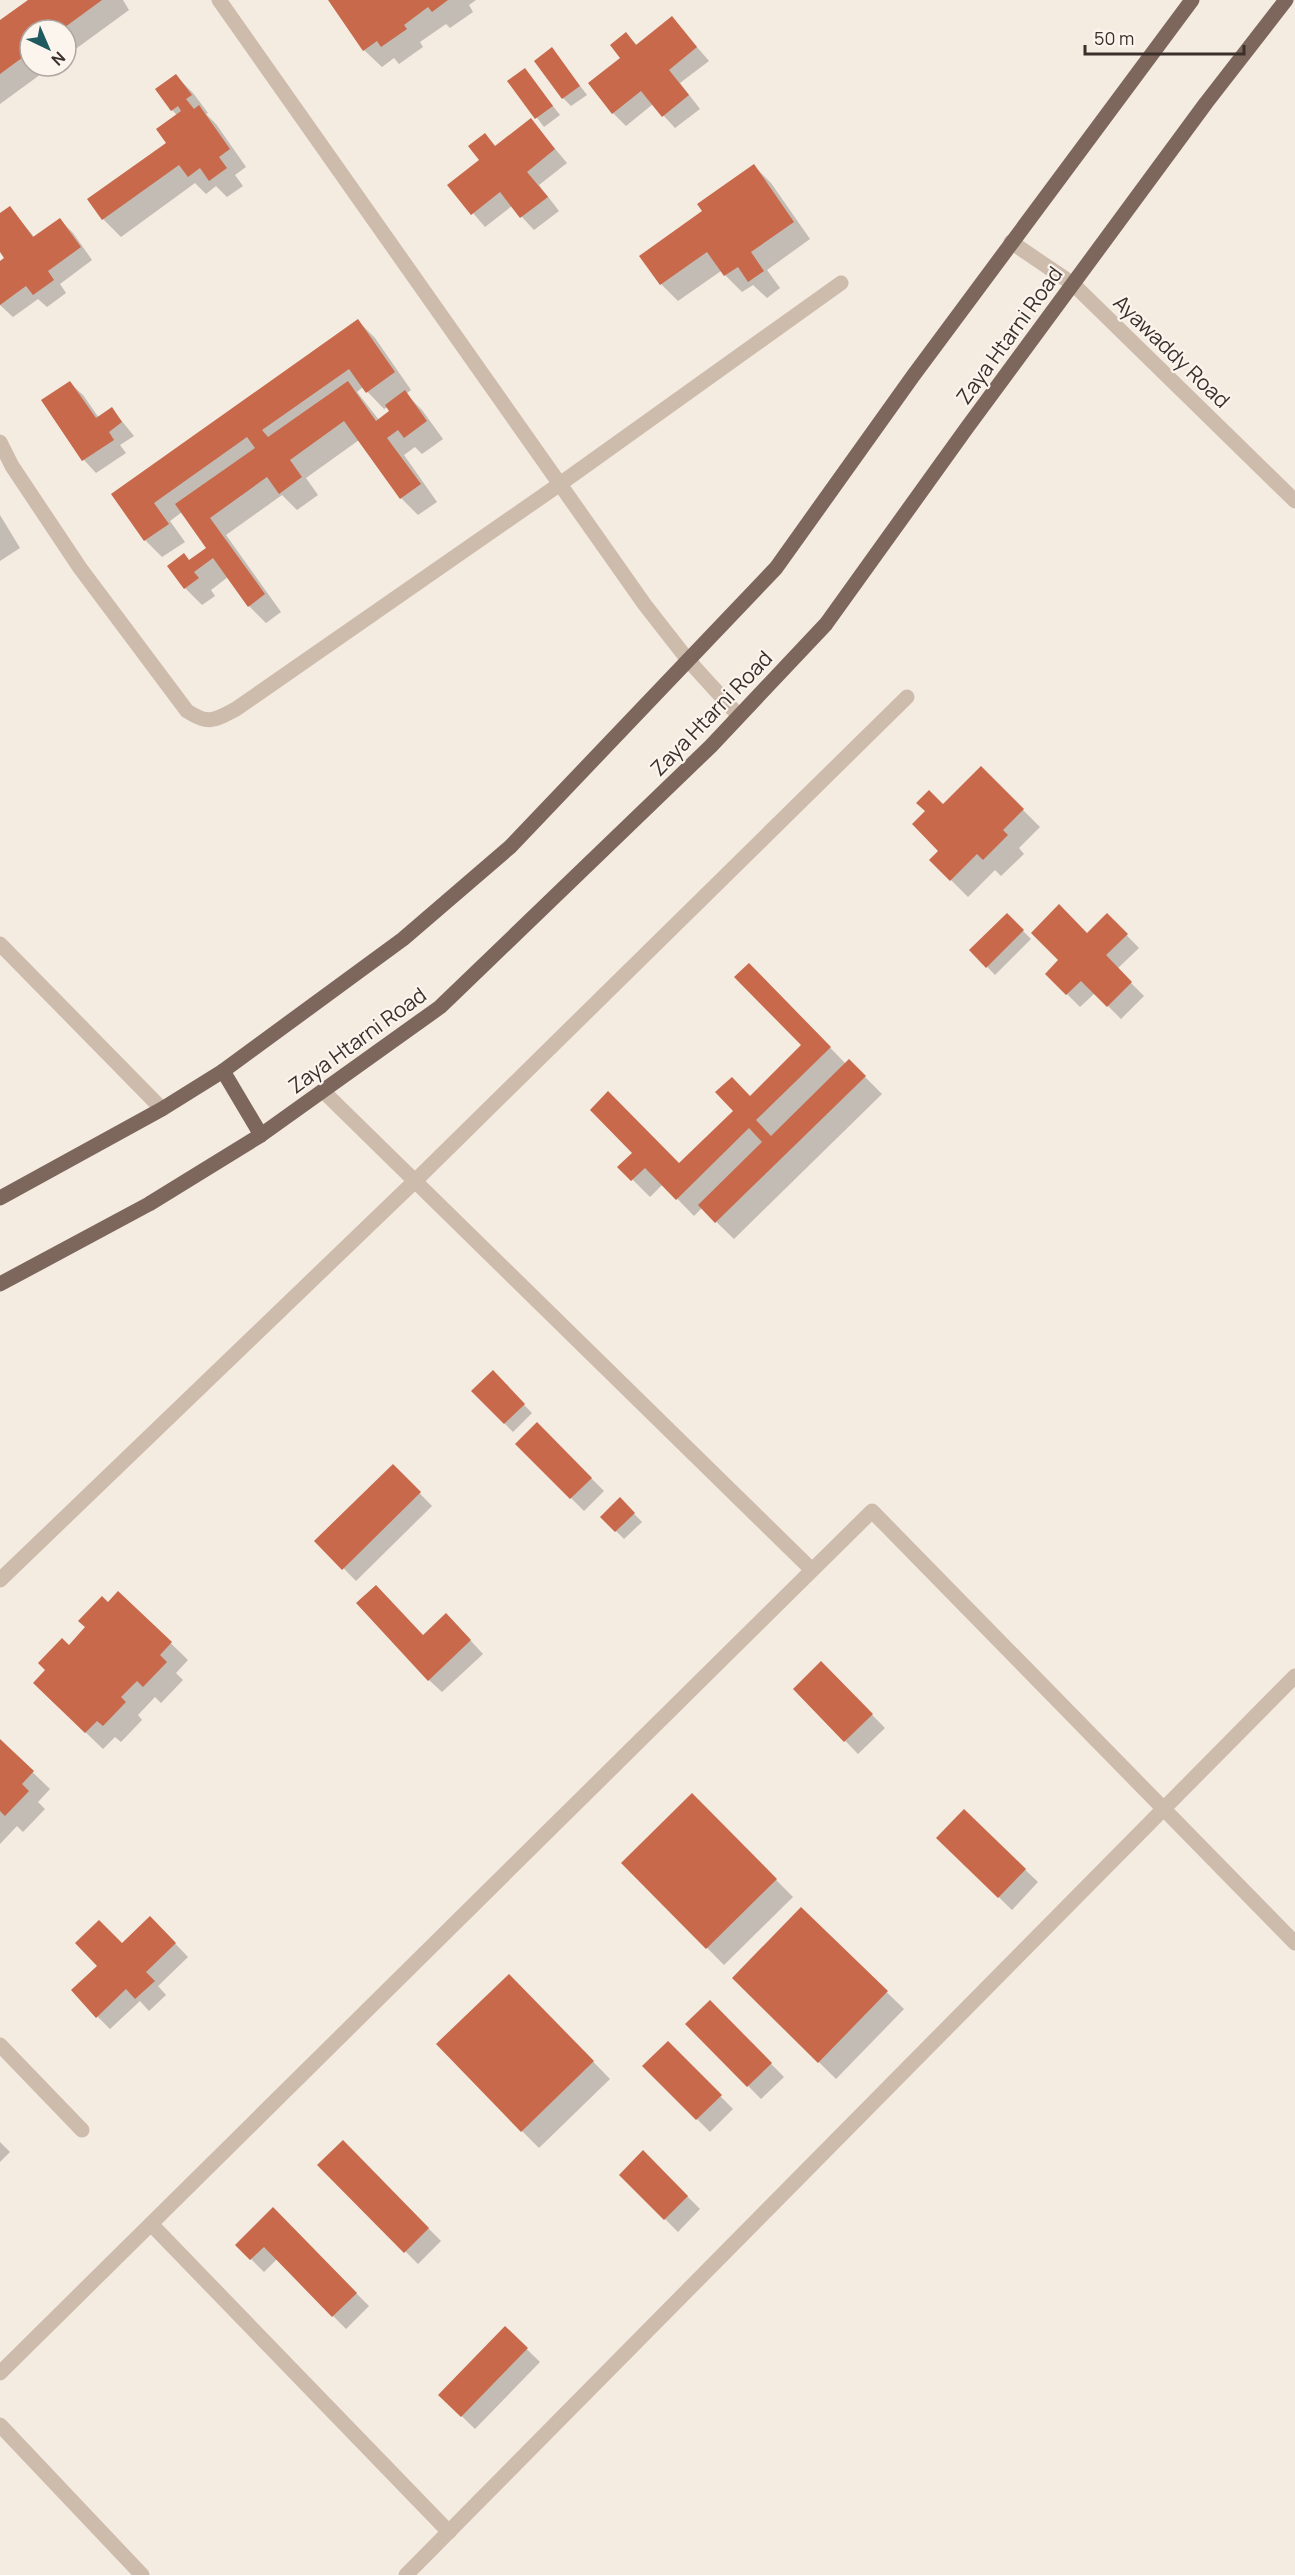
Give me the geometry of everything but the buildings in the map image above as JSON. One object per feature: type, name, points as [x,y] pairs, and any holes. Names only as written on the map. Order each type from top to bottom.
[{"type":"main road","points":[[0,1198],[162,1109],[223,1071],[403,939],[510,847],[776,568],[1011,242],[1192,0]]},
{"type":"main road","name":"Zaya Htarni Road","points":[[0,1284],[149,1204],[261,1134],[440,1007],[739,716],[826,624],[1206,103],[1286,0]]},
{"type":"main road","points":[[223,1071],[261,1134]]},
{"type":"street","points":[[219,0],[645,605],[688,660],[739,716]]},
{"type":"street","name":"Ayawaddy Road","points":[[1011,242],[1073,284],[1295,501]]},
{"type":"street","points":[[0,442],[12,466],[80,568],[187,711],[201,720],[210,722],[236,709],[560,484],[841,284]]},
{"type":"street","points":[[0,1580],[415,1181],[907,697]]},
{"type":"street","points":[[0,944],[162,1109]]},
{"type":"street","points":[[322,1091],[813,1570]]},
{"type":"street","points":[[0,2373],[872,1511],[1295,1943]]},
{"type":"street","points":[[406,2575],[1295,1676]]},
{"type":"street","points":[[0,2045],[82,2130]]},
{"type":"street","points":[[151,2224],[449,2532]]},
{"type":"street","points":[[0,2425],[142,2575]]}]
